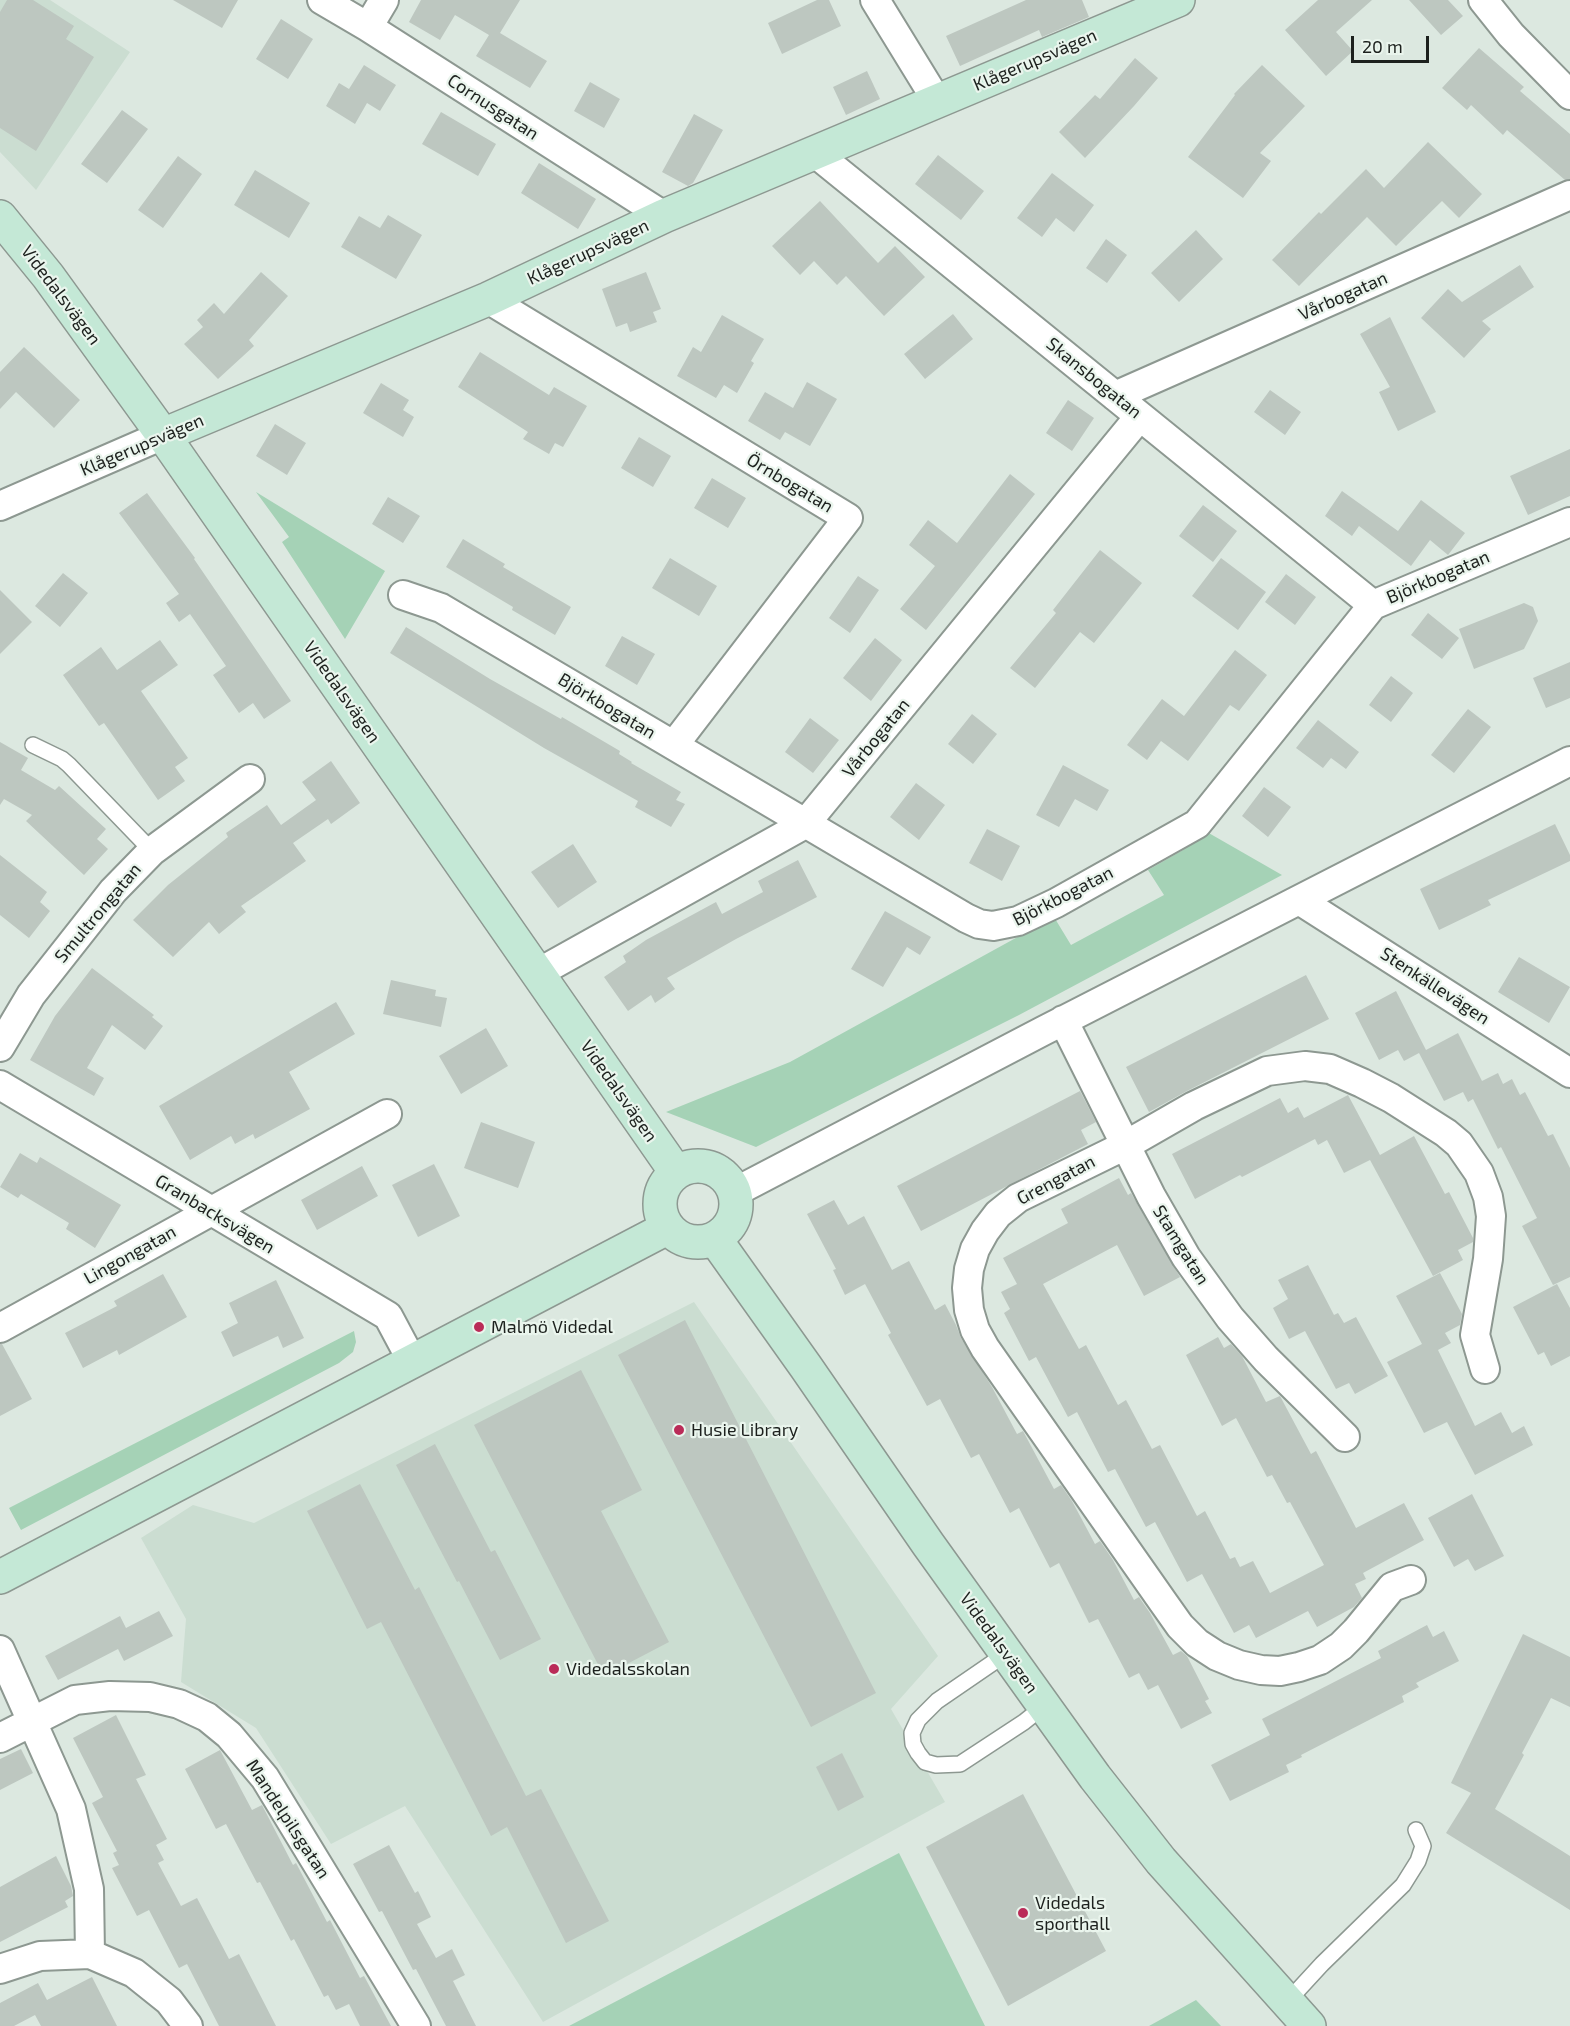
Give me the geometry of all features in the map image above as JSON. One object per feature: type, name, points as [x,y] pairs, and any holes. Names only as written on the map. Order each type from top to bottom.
[{"type":"street","name":"Cornusgatan","points":[[322,0],[664,216]]},
{"type":"street","points":[[368,27],[384,0]]},
{"type":"street","points":[[875,0],[937,101]]},
{"type":"street","name":"Klågerupsvägen","points":[[0,506],[488,299],[664,216],[1178,0]]},
{"type":"street","points":[[1483,0],[1511,36],[1570,95]]},
{"type":"street","name":"Skansbogatan","points":[[814,152],[1374,605]]},
{"type":"street","name":"Vårbogatan","points":[[1115,396],[1570,195]]},
{"type":"street","name":"Videdalsvägen","points":[[0,217],[48,276],[163,435],[676,1173]]},
{"type":"street","name":"Örnbogatan","points":[[488,299],[848,518],[674,745]]},
{"type":"street","name":"Vårbogatan","points":[[538,973],[805,825],[1140,416]]},
{"type":"street","name":"Björkbogatan","points":[[403,595],[441,608],[805,825],[979,924],[993,926],[1018,921],[1056,903],[1197,824],[1374,605],[1570,522]]},
{"type":"street","points":[[735,1192],[1063,1020],[1570,761]]},
{"type":"street","name":"Smultrongatan","points":[[0,1047],[31,995],[113,891],[152,851],[250,779]]},
{"type":"street","name":"Stenkällevägen","points":[[1299,900],[1570,1073]]},
{"type":"street","name":"Stamgatan","points":[[1063,1020],[1151,1196],[1186,1257],[1230,1318],[1266,1359],[1345,1437]]},
{"type":"street","name":"Grengatan","points":[[1411,1580],[1392,1587],[1356,1631],[1341,1646],[1320,1660],[1280,1671],[1261,1670],[1239,1665],[1217,1656],[1197,1643],[1180,1626],[985,1348],[972,1320],[967,1288],[969,1269],[975,1249],[985,1231],[999,1214],[1018,1198],[1126,1144],[1233,1086],[1267,1071],[1285,1067],[1305,1066],[1330,1069],[1362,1083],[1421,1116],[1459,1144],[1479,1173],[1488,1197],[1491,1216],[1491,1234],[1475,1335],[1485,1369]]},
{"type":"street","name":"Granbacksvägen","points":[[0,1085],[388,1316],[412,1361]]},
{"type":"street","name":"Lingongatan","points":[[0,1328],[387,1114]]},
{"type":"street","points":[[687,1167],[712,1168],[723,1174],[735,1192],[735,1215],[728,1229],[715,1239],[702,1243],[689,1242],[677,1237],[667,1228],[661,1217],[659,1204],[661,1192],[667,1181],[687,1167]]},
{"type":"street","points":[[0,1577],[667,1228]]},
{"type":"street","name":"Videdalsvägen","points":[[715,1239],[1095,1777],[1161,1861],[1309,2026]]},
{"type":"street","points":[[0,1650],[71,1809],[89,1889],[90,1954]]},
{"type":"street","name":"Mandelpilsgatan","points":[[0,1738],[75,1700],[110,1696],[150,1697],[179,1704],[207,1717],[229,1735],[265,1778],[416,2026]]},
{"type":"street","points":[[0,1969],[40,1956],[90,1954],[134,1973],[169,2001],[188,2026]]},
{"type":"lane","points":[[33,745],[62,759],[69,765],[152,851]]},
{"type":"lane","points":[[1007,1653],[937,1701],[918,1720],[912,1733],[913,1744],[918,1753],[925,1762],[936,1765],[960,1764],[1024,1722],[1044,1706]]},
{"type":"lane","points":[[1287,2002],[1402,1885],[1419,1861],[1423,1846],[1416,1830]]},
{"type":"shaded area","points":[[0,0],[50,0],[130,52],[36,190],[0,152]]},
{"type":"shaded area","name":"Videdalsskolan","points":[[694,1302],[938,1656],[891,1709],[945,1802],[543,2022],[405,1806],[331,1844],[256,1728],[181,1682],[186,1619],[141,1538],[193,1505],[254,1523]]},
{"type":"green space","points":[[256,492],[385,571],[345,639],[282,542],[289,537]]},
{"type":"green space","points":[[1207,832],[1282,875],[1019,1015],[756,1147],[666,1112],[790,1062],[1054,917],[1071,945],[1164,895],[1148,870],[1183,850]]},
{"type":"green space","points":[[354,1331],[356,1342],[353,1352],[339,1363],[21,1530],[9,1508]]},
{"type":"green space","points":[[899,1853],[985,2026],[569,2026]]},
{"type":"green space","points":[[1196,2000],[1221,2026],[1149,2026]]},
{"type":"building","points":[[7,0],[33,0],[74,26],[66,39],[94,57],[36,151],[0,128],[0,12]]},
{"type":"building","points":[[173,0],[238,0],[222,28]]},
{"type":"building","points":[[421,0],[520,0],[500,33],[547,61],[530,88],[476,56],[489,35],[455,15],[440,40],[409,22]]},
{"type":"building","points":[[817,0],[829,0],[841,26],[782,54],[768,23]]},
{"type":"building","points":[[1026,0],[1082,0],[1089,17],[1042,37],[1039,30],[960,66],[946,36]]},
{"type":"building","points":[[1318,0],[1372,0],[1336,32],[1353,51],[1326,76],[1285,30]]},
{"type":"building","points":[[1409,0],[1448,0],[1463,16],[1441,35]]},
{"type":"building","points":[[281,19],[313,39],[288,79],[256,59]]},
{"type":"building","points":[[1479,48],[1524,87],[1520,91],[1570,134],[1570,179],[1565,180],[1507,130],[1503,135],[1471,105],[1467,110],[1442,88]]},
{"type":"building","points":[[1135,58],[1158,78],[1085,158],[1059,132],[1095,95],[1100,99]]},
{"type":"building","points":[[364,65],[396,85],[380,111],[367,103],[355,124],[326,106],[339,83],[349,89]]},
{"type":"building","points":[[1262,65],[1305,106],[1260,153],[1271,161],[1243,198],[1188,157],[1234,94]]},
{"type":"building","points":[[867,71],[880,99],[846,115],[833,87]]},
{"type":"building","points":[[590,82],[620,99],[604,128],[574,111]]},
{"type":"building","points":[[122,110],[148,129],[107,183],[81,164]]},
{"type":"building","points":[[441,112],[496,144],[478,176],[422,144]]},
{"type":"building","points":[[694,114],[723,130],[693,183],[688,186],[662,172]]},
{"type":"building","points":[[1428,142],[1482,194],[1459,218],[1442,201],[1396,246],[1367,217],[1299,286],[1272,260],[1366,169],[1384,188]]},
{"type":"building","points":[[938,155],[984,191],[961,220],[915,184]]},
{"type":"building","points":[[178,156],[202,174],[163,228],[138,210]]},
{"type":"building","points":[[539,163],[596,199],[578,229],[521,193]]},
{"type":"building","points":[[255,170],[310,203],[289,238],[234,205]]},
{"type":"building","points":[[1052,173],[1094,205],[1074,232],[1056,218],[1042,237],[1017,218]]},
{"type":"building","points":[[820,201],[878,263],[895,246],[925,277],[884,316],[846,276],[837,285],[814,261],[800,275],[772,246]]},
{"type":"building","points":[[388,215],[422,235],[396,279],[341,247],[359,216],[380,228]]},
{"type":"building","points":[[1196,230],[1223,259],[1179,302],[1151,273]]},
{"type":"building","points":[[1106,239],[1127,255],[1107,283],[1086,268]]},
{"type":"building","points":[[1520,265],[1534,287],[1482,321],[1491,329],[1464,358],[1421,318],[1448,289],[1462,302]]},
{"type":"building","points":[[261,272],[288,296],[249,340],[254,346],[218,379],[184,344],[203,327],[197,320],[214,303],[224,314]]},
{"type":"building","points":[[646,272],[661,309],[653,312],[657,322],[630,332],[627,323],[616,327],[602,289]]},
{"type":"building","points":[[953,314],[973,339],[925,379],[904,354]]},
{"type":"building","points":[[722,315],[764,339],[737,393],[724,385],[716,398],[677,376],[693,347],[701,352]]},
{"type":"building","points":[[1390,317],[1436,412],[1398,431],[1379,392],[1390,387],[1360,334]]},
{"type":"building","points":[[24,347],[80,400],[54,428],[16,392],[0,409],[0,372]]},
{"type":"building","points":[[480,352],[549,395],[554,387],[587,406],[563,447],[555,443],[549,454],[523,439],[528,432],[458,387]]},
{"type":"building","points":[[807,382],[837,399],[810,446],[785,432],[780,440],[748,421],[765,392],[793,408]]},
{"type":"building","points":[[381,383],[409,400],[403,410],[414,417],[403,437],[363,413]]},
{"type":"building","points":[[1270,390],[1301,412],[1285,435],[1254,412]]},
{"type":"building","points":[[1068,400],[1094,418],[1072,451],[1046,433]]},
{"type":"building","points":[[275,424],[306,443],[287,475],[256,456]]},
{"type":"building","points":[[639,437],[671,456],[653,487],[621,468]]},
{"type":"building","points":[[1570,449],[1570,496],[1528,515],[1510,476]]},
{"type":"building","points":[[1010,474],[1035,494],[926,630],[900,609],[935,566],[909,545],[928,520],[957,543]]},
{"type":"building","points":[[712,478],[746,498],[728,528],[694,508]]},
{"type":"building","points":[[1342,491],[1398,531],[1421,500],[1465,533],[1448,555],[1430,540],[1411,566],[1359,526],[1352,536],[1325,516]]},
{"type":"building","points":[[147,493],[195,558],[291,701],[264,719],[253,703],[239,713],[213,675],[226,666],[190,614],[179,622],[166,603],[179,594],[119,513]]},
{"type":"building","points":[[388,497],[420,516],[403,543],[372,524]]},
{"type":"building","points":[[1203,505],[1237,531],[1213,562],[1179,536]]},
{"type":"building","points":[[463,539],[505,564],[503,567],[571,607],[555,635],[446,567]]},
{"type":"building","points":[[1100,550],[1142,583],[1094,643],[1080,632],[1035,688],[1010,668],[1056,613],[1053,610]]},
{"type":"building","points":[[670,558],[717,586],[699,616],[652,588]]},
{"type":"building","points":[[1221,558],[1266,592],[1238,630],[1192,596]]},
{"type":"building","points":[[63,573],[88,593],[60,627],[35,606]]},
{"type":"building","points":[[1286,574],[1316,597],[1295,625],[1265,602]]},
{"type":"building","points":[[858,576],[879,590],[850,633],[829,618]]},
{"type":"building","points":[[0,590],[32,622],[0,654]]},
{"type":"building","points":[[1524,603],[1533,607],[1538,621],[1524,649],[1474,669],[1459,629]]},
{"type":"building","points":[[1428,613],[1459,638],[1442,659],[1411,635]]},
{"type":"building","points":[[406,627],[490,679],[620,751],[619,754],[631,763],[681,792],[676,800],[685,804],[671,827],[635,807],[638,801],[544,748],[390,653]]},
{"type":"building","points":[[622,636],[655,654],[637,685],[605,666]]},
{"type":"building","points":[[875,638],[902,660],[871,701],[843,678]]},
{"type":"building","points":[[160,640],[178,665],[141,691],[188,758],[175,767],[185,781],[158,800],[104,723],[99,726],[63,675],[101,647],[117,670]]},
{"type":"building","points":[[1235,650],[1267,675],[1239,711],[1230,705],[1188,761],[1161,741],[1147,760],[1127,745],[1162,699],[1184,716]]},
{"type":"building","points":[[1570,662],[1570,698],[1546,708],[1533,678]]},
{"type":"building","points":[[1391,676],[1413,693],[1391,722],[1369,705]]},
{"type":"building","points":[[1468,709],[1491,727],[1454,773],[1431,755]]},
{"type":"building","points":[[972,714],[997,734],[973,764],[948,744]]},
{"type":"building","points":[[810,718],[839,740],[813,773],[785,752]]},
{"type":"building","points":[[1318,720],[1359,752],[1346,769],[1331,758],[1323,768],[1296,748]]},
{"type":"building","points":[[0,742],[28,758],[21,770],[55,790],[59,786],[106,829],[97,839],[108,849],[84,875],[26,821],[32,815],[4,799],[0,805]]},
{"type":"building","points":[[331,761],[360,803],[331,824],[328,819],[293,843],[306,861],[241,906],[246,912],[219,934],[209,922],[173,957],[133,920],[168,885],[228,837],[226,833],[267,805],[281,825],[316,800],[302,782]]},
{"type":"building","points":[[1063,765],[1109,790],[1097,811],[1075,799],[1059,827],[1036,815]]},
{"type":"building","points":[[916,783],[945,805],[919,840],[890,817]]},
{"type":"building","points":[[1264,787],[1291,807],[1268,837],[1242,816]]},
{"type":"building","points":[[1555,824],[1570,855],[1570,861],[1488,900],[1491,905],[1439,930],[1420,889]]},
{"type":"building","points":[[987,829],[1020,846],[1002,881],[969,863]]},
{"type":"building","points":[[573,844],[597,882],[558,908],[531,872]]},
{"type":"building","points":[[0,855],[47,892],[40,902],[50,911],[29,938],[0,915]]},
{"type":"building","points":[[798,860],[817,897],[667,978],[675,989],[655,1003],[651,995],[628,1011],[604,977],[626,962],[623,956],[646,940],[716,902],[722,914],[763,892],[758,881]]},
{"type":"building","points":[[885,911],[931,937],[920,955],[907,947],[883,987],[851,969]]},
{"type":"building","points":[[1519,957],[1570,987],[1549,1023],[1498,992]]},
{"type":"building","points":[[92,968],[154,1015],[152,1017],[163,1026],[145,1050],[112,1025],[87,1068],[104,1078],[94,1096],[30,1060],[55,1016]]},
{"type":"building","points":[[1306,975],[1329,1019],[1149,1112],[1126,1067]]},
{"type":"building","points":[[391,980],[436,990],[435,996],[447,998],[441,1027],[383,1014]]},
{"type":"building","points":[[1396,991],[1426,1050],[1458,1033],[1482,1081],[1498,1073],[1503,1084],[1512,1079],[1520,1095],[1525,1092],[1548,1136],[1553,1134],[1570,1168],[1570,1277],[1553,1285],[1522,1226],[1537,1218],[1501,1147],[1498,1149],[1473,1099],[1468,1102],[1463,1092],[1444,1101],[1419,1053],[1404,1061],[1398,1050],[1379,1060],[1355,1013]]},
{"type":"building","points":[[336,1002],[355,1034],[289,1072],[310,1109],[255,1139],[253,1134],[235,1144],[231,1136],[190,1160],[159,1106]]},
{"type":"building","points":[[486,1028],[508,1066],[461,1094],[439,1056]]},
{"type":"building","points":[[1080,1091],[1096,1122],[1081,1130],[1088,1144],[921,1231],[897,1186]]},
{"type":"building","points":[[1348,1095],[1380,1155],[1414,1136],[1445,1194],[1449,1192],[1473,1238],[1473,1242],[1458,1250],[1463,1260],[1433,1276],[1370,1160],[1344,1173],[1327,1140],[1318,1145],[1315,1139],[1195,1199],[1172,1154],[1280,1098],[1288,1113],[1298,1107],[1304,1118]]},
{"type":"building","points":[[481,1122],[535,1142],[518,1188],[464,1168]]},
{"type":"building","points":[[20,1153],[37,1163],[40,1157],[121,1205],[95,1248],[66,1229],[69,1223],[21,1194],[18,1198],[0,1187]]},
{"type":"building","points":[[434,1164],[460,1216],[418,1237],[392,1185]]},
{"type":"building","points":[[362,1166],[378,1196],[317,1230],[301,1200]]},
{"type":"building","points":[[1119,1178],[1128,1195],[1131,1193],[1180,1277],[1144,1296],[1117,1245],[1043,1284],[1079,1349],[1086,1345],[1118,1405],[1126,1400],[1152,1449],[1160,1445],[1197,1516],[1205,1511],[1230,1559],[1235,1557],[1240,1567],[1253,1561],[1270,1593],[1324,1565],[1290,1502],[1287,1503],[1272,1475],[1267,1477],[1236,1418],[1222,1426],[1186,1355],[1218,1337],[1224,1348],[1231,1344],[1242,1356],[1266,1402],[1280,1396],[1311,1454],[1316,1451],[1356,1528],[1404,1503],[1424,1540],[1363,1573],[1366,1579],[1355,1584],[1362,1598],[1354,1607],[1317,1627],[1308,1611],[1256,1638],[1249,1625],[1234,1633],[1202,1574],[1187,1582],[1155,1522],[1146,1527],[1115,1469],[1108,1472],[1077,1412],[1068,1417],[1036,1357],[1029,1361],[1004,1313],[1010,1309],[1001,1292],[1017,1284],[1003,1258],[1068,1223],[1061,1209]]},
{"type":"building","points":[[834,1200],[848,1225],[864,1216],[892,1270],[909,1261],[935,1310],[945,1304],[961,1338],[992,1387],[1017,1434],[1023,1431],[1054,1489],[1061,1485],[1095,1544],[1100,1541],[1134,1600],[1139,1597],[1150,1613],[1173,1655],[1181,1651],[1187,1656],[1209,1699],[1205,1701],[1212,1713],[1181,1729],[1158,1685],[1148,1690],[1139,1673],[1129,1678],[1098,1619],[1089,1623],[1059,1563],[1050,1568],[1019,1508],[1010,1513],[979,1454],[971,1458],[940,1399],[927,1406],[888,1335],[891,1333],[865,1284],[845,1295],[833,1270],[836,1269],[807,1214]]},
{"type":"building","points":[[1308,1265],[1334,1315],[1338,1313],[1344,1323],[1356,1317],[1388,1376],[1355,1394],[1349,1383],[1336,1389],[1305,1331],[1289,1339],[1273,1308],[1288,1299],[1278,1280]]},
{"type":"building","points":[[1440,1273],[1462,1314],[1460,1325],[1445,1333],[1451,1343],[1438,1350],[1475,1426],[1501,1412],[1512,1433],[1524,1426],[1533,1445],[1475,1475],[1447,1422],[1424,1433],[1387,1362],[1422,1344],[1396,1296]]},
{"type":"building","points":[[163,1274],[187,1317],[119,1355],[117,1350],[83,1368],[65,1333],[117,1306],[114,1301]]},
{"type":"building","points":[[276,1280],[304,1338],[283,1348],[278,1336],[233,1357],[221,1332],[238,1323],[229,1303]]},
{"type":"building","points":[[1557,1284],[1570,1308],[1570,1356],[1551,1366],[1544,1352],[1538,1355],[1513,1307]]},
{"type":"building","points":[[685,1320],[876,1693],[811,1727],[618,1355]]},
{"type":"building","points":[[0,1344],[32,1399],[0,1416]]},
{"type":"building","points":[[581,1370],[642,1490],[601,1511],[669,1642],[604,1676],[474,1425]]},
{"type":"building","points":[[435,1444],[491,1552],[495,1550],[541,1639],[500,1660],[396,1465]]},
{"type":"building","points":[[360,1484],[415,1590],[419,1587],[526,1796],[541,1789],[609,1921],[566,1943],[507,1827],[491,1836],[381,1622],[367,1629],[307,1511]]},
{"type":"building","points":[[1472,1494],[1504,1556],[1475,1571],[1468,1559],[1454,1567],[1428,1518]]},
{"type":"building","points":[[159,1611],[173,1636],[124,1661],[118,1649],[58,1680],[45,1656],[120,1616],[126,1628]]},
{"type":"building","points":[[1427,1625],[1433,1637],[1444,1631],[1459,1661],[1416,1683],[1419,1687],[1402,1696],[1404,1702],[1301,1755],[1302,1757],[1286,1765],[1289,1772],[1230,1801],[1211,1765],[1270,1735],[1262,1719],[1381,1658],[1378,1651]]},
{"type":"building","points":[[1523,1634],[1570,1657],[1570,1707],[1551,1698],[1495,1809],[1570,1856],[1570,1910],[1446,1833],[1471,1793],[1451,1783]]},
{"type":"building","points":[[116,1715],[146,1775],[136,1779],[167,1839],[156,1845],[164,1860],[158,1863],[181,1906],[197,1898],[229,1959],[239,1954],[276,2026],[219,2026],[187,1964],[179,1968],[149,1910],[137,1916],[112,1868],[119,1865],[113,1853],[117,1851],[92,1803],[103,1797],[73,1738]]},
{"type":"building","points":[[21,1749],[33,1773],[0,1790],[0,1759]]},
{"type":"building","points":[[220,1750],[252,1810],[262,1805],[293,1865],[296,1863],[327,1922],[330,1920],[360,1978],[364,1976],[391,2026],[360,2026],[349,2004],[336,2010],[328,1995],[324,1997],[294,1939],[291,1941],[226,1824],[216,1829],[185,1769]]},
{"type":"building","points":[[842,1753],[864,1797],[838,1811],[816,1767]]},
{"type":"building","name":"Videdals sporthall","points":[[1023,1794],[1106,1951],[1008,2006],[926,1847]]},
{"type":"building","points":[[389,1845],[415,1893],[418,1891],[431,1917],[417,1924],[436,1958],[452,1949],[465,1975],[453,1981],[476,2026],[446,2026],[416,1969],[413,1970],[382,1911],[379,1912],[353,1864]]},
{"type":"building","points":[[56,1856],[71,1886],[73,1896],[65,1901],[68,1907],[0,1942],[0,1887]]},
{"type":"building","points":[[92,1977],[117,2026],[41,2026],[35,2015],[14,2026],[0,2026],[0,2003],[38,1983],[47,2000]]},
{"type":"place","name":"Malmö Videdal","points":[[479,1327]]},
{"type":"place","name":"Husie Library","points":[[679,1430]]},
{"type":"place","name":"Videdalsskolan","points":[[554,1669]]},
{"type":"place","name":"Videdals sporthall","points":[[1023,1913]]}]
